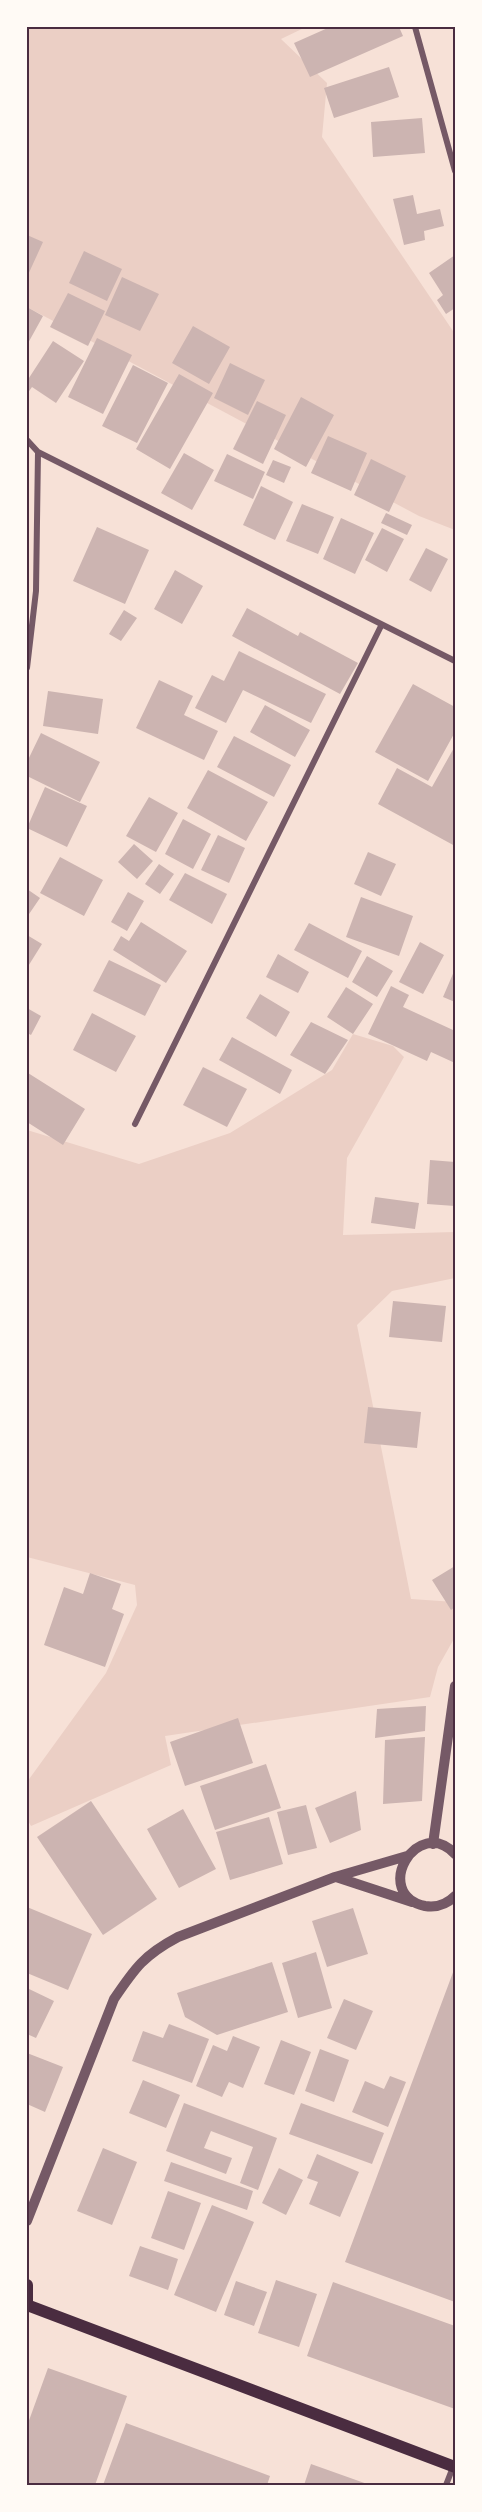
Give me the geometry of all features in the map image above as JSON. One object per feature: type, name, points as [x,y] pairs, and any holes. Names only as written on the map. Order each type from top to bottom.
[{"type":"main road","points":[[27,2286],[27,2304],[454,2467]]},
{"type":"street","points":[[415,27],[455,171]]},
{"type":"street","points":[[27,440],[38,452],[381,626],[455,661]]},
{"type":"street","points":[[27,668],[36,591],[38,452]]},
{"type":"street","points":[[135,1124],[381,626]]},
{"type":"street","points":[[433,1844],[455,1686]]},
{"type":"street","points":[[421,1905],[406,1893],[401,1884],[402,1864],[407,1856],[414,1849],[433,1844],[443,1845],[455,1854]]},
{"type":"street","points":[[27,2221],[114,1999],[135,1966],[161,1946],[178,1937],[335,1877],[407,1856]]},
{"type":"street","points":[[335,1877],[421,1905],[455,1906]]},
{"type":"street","points":[[441,1906],[455,1896]]},
{"type":"street","points":[[446,2485],[454,2467]]},
{"type":"shaded area","points":[[27,27],[306,27],[281,39],[327,83],[322,137],[455,334],[455,530],[419,516],[27,307]]},
{"type":"shaded area","points":[[353,1034],[393,1046],[404,1057],[347,1158],[343,1235],[455,1232],[455,1278],[392,1291],[357,1325],[411,1599],[455,1602],[455,1637],[438,1667],[430,1697],[165,1736],[171,1765],[31,1826],[27,1819],[27,1782],[106,1673],[137,1605],[135,1585],[27,1557],[27,1130],[139,1164],[230,1133],[332,1070]]},
{"type":"building","points":[[330,27],[399,27],[403,36],[310,77],[294,43]]},
{"type":"building","points":[[389,67],[399,97],[334,118],[324,88]]},
{"type":"building","points":[[422,118],[425,153],[373,157],[371,122]]},
{"type":"building","points":[[413,195],[417,214],[440,209],[444,226],[424,231],[425,240],[404,245],[393,199]]},
{"type":"building","points":[[27,235],[43,242],[27,277]]},
{"type":"building","points":[[84,251],[122,269],[107,301],[69,283]]},
{"type":"building","points":[[455,255],[455,308],[446,314],[437,300],[443,295],[429,273]]},
{"type":"building","points":[[122,277],[159,294],[140,331],[105,315]]},
{"type":"building","points":[[68,293],[105,311],[88,346],[50,327]]},
{"type":"building","points":[[27,307],[43,316],[27,345]]},
{"type":"building","points":[[193,326],[230,347],[209,384],[172,363]]},
{"type":"building","points":[[97,338],[132,355],[103,414],[68,397]]},
{"type":"building","points":[[53,341],[84,361],[56,403],[32,387],[27,394],[27,381]]},
{"type":"building","points":[[230,363],[265,380],[248,415],[214,398]]},
{"type":"building","points":[[133,365],[168,383],[137,443],[102,426]]},
{"type":"building","points":[[179,374],[213,393],[170,469],[136,449]]},
{"type":"building","points":[[301,397],[334,415],[306,467],[274,449]]},
{"type":"building","points":[[257,401],[286,415],[263,464],[233,449]]},
{"type":"building","points":[[328,436],[367,453],[351,491],[311,473]]},
{"type":"building","points":[[184,453],[214,470],[192,510],[161,493]]},
{"type":"building","points":[[227,454],[265,472],[253,499],[214,481]]},
{"type":"building","points":[[371,459],[406,476],[389,512],[354,495]]},
{"type":"building","points":[[273,460],[291,467],[284,483],[266,475]]},
{"type":"building","points":[[261,486],[293,502],[275,540],[243,525]]},
{"type":"building","points":[[302,504],[334,517],[318,554],[286,541]]},
{"type":"building","points":[[386,513],[412,525],[407,535],[381,523]]},
{"type":"building","points":[[341,518],[374,533],[355,574],[323,559]]},
{"type":"building","points":[[97,527],[149,550],[125,604],[73,581]]},
{"type":"building","points":[[382,528],[404,539],[387,572],[365,560]]},
{"type":"building","points":[[426,548],[448,559],[431,592],[409,580]]},
{"type":"building","points":[[175,570],[203,586],[182,624],[154,609]]},
{"type":"building","points":[[247,608],[298,636],[300,632],[358,663],[340,694],[232,636]]},
{"type":"building","points":[[124,610],[137,618],[121,641],[109,634]]},
{"type":"building","points":[[239,651],[326,694],[311,723],[243,690],[226,723],[195,708],[212,675],[224,681]]},
{"type":"building","points":[[159,680],[193,696],[184,715],[218,731],[204,760],[136,728]]},
{"type":"building","points":[[413,684],[455,707],[455,732],[428,781],[375,752]]},
{"type":"building","points":[[48,691],[103,699],[98,734],[43,726]]},
{"type":"building","points":[[265,705],[310,730],[295,757],[250,732]]},
{"type":"building","points":[[41,733],[100,762],[80,802],[27,776],[27,762]]},
{"type":"building","points":[[234,736],[291,765],[274,797],[217,767]]},
{"type":"building","points":[[455,746],[455,846],[378,804],[397,768],[432,787]]},
{"type":"building","points":[[208,770],[268,802],[246,841],[187,808]]},
{"type":"building","points":[[45,787],[87,806],[67,847],[27,828]]},
{"type":"building","points":[[149,797],[178,813],[156,852],[126,836]]},
{"type":"building","points":[[183,819],[211,834],[193,869],[165,854]]},
{"type":"building","points":[[218,835],[245,848],[229,883],[201,870]]},
{"type":"building","points":[[134,844],[153,861],[137,879],[118,862]]},
{"type":"building","points":[[368,852],[396,864],[381,896],[354,884]]},
{"type":"building","points":[[60,857],[103,880],[84,916],[40,893]]},
{"type":"building","points":[[159,864],[174,874],[160,894],[145,884]]},
{"type":"building","points":[[185,873],[227,894],[212,924],[169,900]]},
{"type":"building","points":[[27,889],[40,898],[27,917]]},
{"type":"building","points":[[128,892],[144,901],[127,931],[111,922]]},
{"type":"building","points":[[361,897],[413,916],[399,956],[346,937]]},
{"type":"building","points":[[141,922],[187,951],[166,983],[113,950],[121,936],[129,941]]},
{"type":"building","points":[[309,923],[362,951],[348,978],[294,950]]},
{"type":"building","points":[[27,935],[42,944],[27,968]]},
{"type":"building","points":[[420,942],[444,955],[423,994],[399,982]]},
{"type":"building","points":[[278,954],[309,972],[298,993],[266,977]]},
{"type":"building","points":[[367,956],[393,971],[377,997],[352,982]]},
{"type":"building","points":[[109,960],[161,985],[145,1016],[93,991]]},
{"type":"building","points":[[455,969],[455,1002],[443,997]]},
{"type":"building","points":[[391,986],[409,995],[403,1007],[453,1030],[455,1026],[455,1063],[431,1052],[427,1061],[368,1034]]},
{"type":"building","points":[[346,987],[373,1004],[353,1034],[327,1017]]},
{"type":"building","points":[[260,994],[290,1012],[276,1037],[246,1018]]},
{"type":"building","points":[[27,1008],[41,1016],[31,1035],[27,1033]]},
{"type":"building","points":[[92,1013],[136,1036],[116,1072],[73,1050]]},
{"type":"building","points":[[311,1022],[348,1040],[325,1074],[290,1055]]},
{"type":"building","points":[[232,1037],[292,1070],[280,1094],[219,1060]]},
{"type":"building","points":[[203,1067],[247,1089],[227,1127],[183,1105]]},
{"type":"building","points":[[28,1073],[85,1109],[63,1145],[27,1122]]},
{"type":"building","points":[[430,1160],[455,1162],[455,1206],[427,1204]]},
{"type":"building","points":[[375,1197],[419,1203],[415,1229],[371,1223]]},
{"type":"building","points":[[393,1301],[446,1306],[442,1342],[389,1337]]},
{"type":"building","points":[[368,1407],[421,1412],[417,1448],[364,1443]]},
{"type":"building","points":[[455,1566],[455,1607],[451,1610],[432,1580]]},
{"type":"building","points":[[90,1573],[121,1584],[112,1609],[124,1614],[105,1667],[44,1645],[64,1587],[83,1594]]},
{"type":"building","points":[[426,1706],[425,1731],[375,1738],[377,1709]]},
{"type":"building","points":[[238,1718],[253,1763],[185,1786],[170,1742]]},
{"type":"building","points":[[425,1737],[422,1801],[383,1804],[385,1740]]},
{"type":"building","points":[[266,1764],[281,1808],[215,1830],[200,1786]]},
{"type":"building","points":[[356,1791],[361,1830],[330,1843],[315,1808]]},
{"type":"building","points":[[91,1801],[157,1899],[103,1935],[37,1837]]},
{"type":"building","points":[[306,1805],[317,1848],[288,1855],[277,1812]]},
{"type":"building","points":[[183,1809],[216,1869],[179,1888],[147,1829]]},
{"type":"building","points":[[269,1817],[283,1864],[230,1880],[216,1832]]},
{"type":"building","points":[[27,1907],[92,1934],[68,1990],[27,1973]]},
{"type":"building","points":[[353,1908],[368,1954],[327,1967],[312,1921]]},
{"type":"building","points":[[316,1952],[332,2008],[298,2018],[282,1963]]},
{"type":"building","points":[[272,1962],[288,2012],[217,2035],[185,2017],[177,1993]]},
{"type":"building","points":[[455,1967],[455,2302],[345,2262]]},
{"type":"building","points":[[27,1988],[54,2001],[36,2038],[27,2034]]},
{"type":"building","points":[[344,1999],[373,2011],[356,2050],[327,2038]]},
{"type":"building","points":[[169,2024],[209,2039],[192,2083],[132,2061],[143,2031],[163,2038]]},
{"type":"building","points":[[233,2036],[260,2047],[243,2088],[229,2082],[222,2097],[196,2086],[213,2045],[227,2051]]},
{"type":"building","points":[[281,2040],[311,2052],[294,2095],[264,2084]]},
{"type":"building","points":[[320,2049],[349,2060],[334,2102],[305,2091]]},
{"type":"building","points":[[27,2053],[63,2067],[45,2112],[27,2104]]},
{"type":"building","points":[[390,2076],[406,2082],[388,2127],[352,2112],[365,2081],[384,2089]]},
{"type":"building","points":[[143,2080],[180,2095],[166,2128],[129,2113]]},
{"type":"building","points":[[184,2103],[277,2138],[258,2190],[240,2183],[253,2147],[211,2131],[204,2148],[232,2158],[226,2174],[166,2151]]},
{"type":"building","points":[[301,2103],[384,2133],[372,2164],[289,2134]]},
{"type":"building","points":[[103,2148],[137,2162],[112,2225],[77,2211]]},
{"type":"building","points":[[317,2154],[359,2172],[340,2217],[309,2204],[318,2182],[307,2178]]},
{"type":"building","points":[[171,2162],[253,2191],[247,2210],[164,2181]]},
{"type":"building","points":[[279,2168],[303,2180],[286,2215],[262,2203]]},
{"type":"building","points":[[168,2191],[201,2203],[184,2250],[151,2238]]},
{"type":"building","points":[[212,2205],[254,2222],[216,2312],[174,2295]]},
{"type":"building","points":[[140,2246],[178,2259],[168,2290],[129,2276]]},
{"type":"building","points":[[276,2280],[317,2294],[299,2347],[258,2333]]},
{"type":"building","points":[[236,2281],[267,2292],[254,2326],[224,2315]]},
{"type":"building","points":[[333,2282],[455,2326],[455,2409],[307,2356]]},
{"type":"building","points":[[48,2368],[127,2396],[95,2485],[27,2485],[27,2426]]},
{"type":"building","points":[[126,2423],[270,2476],[267,2485],[103,2485]]},
{"type":"building","points":[[311,2464],[370,2485],[304,2485]]}]
